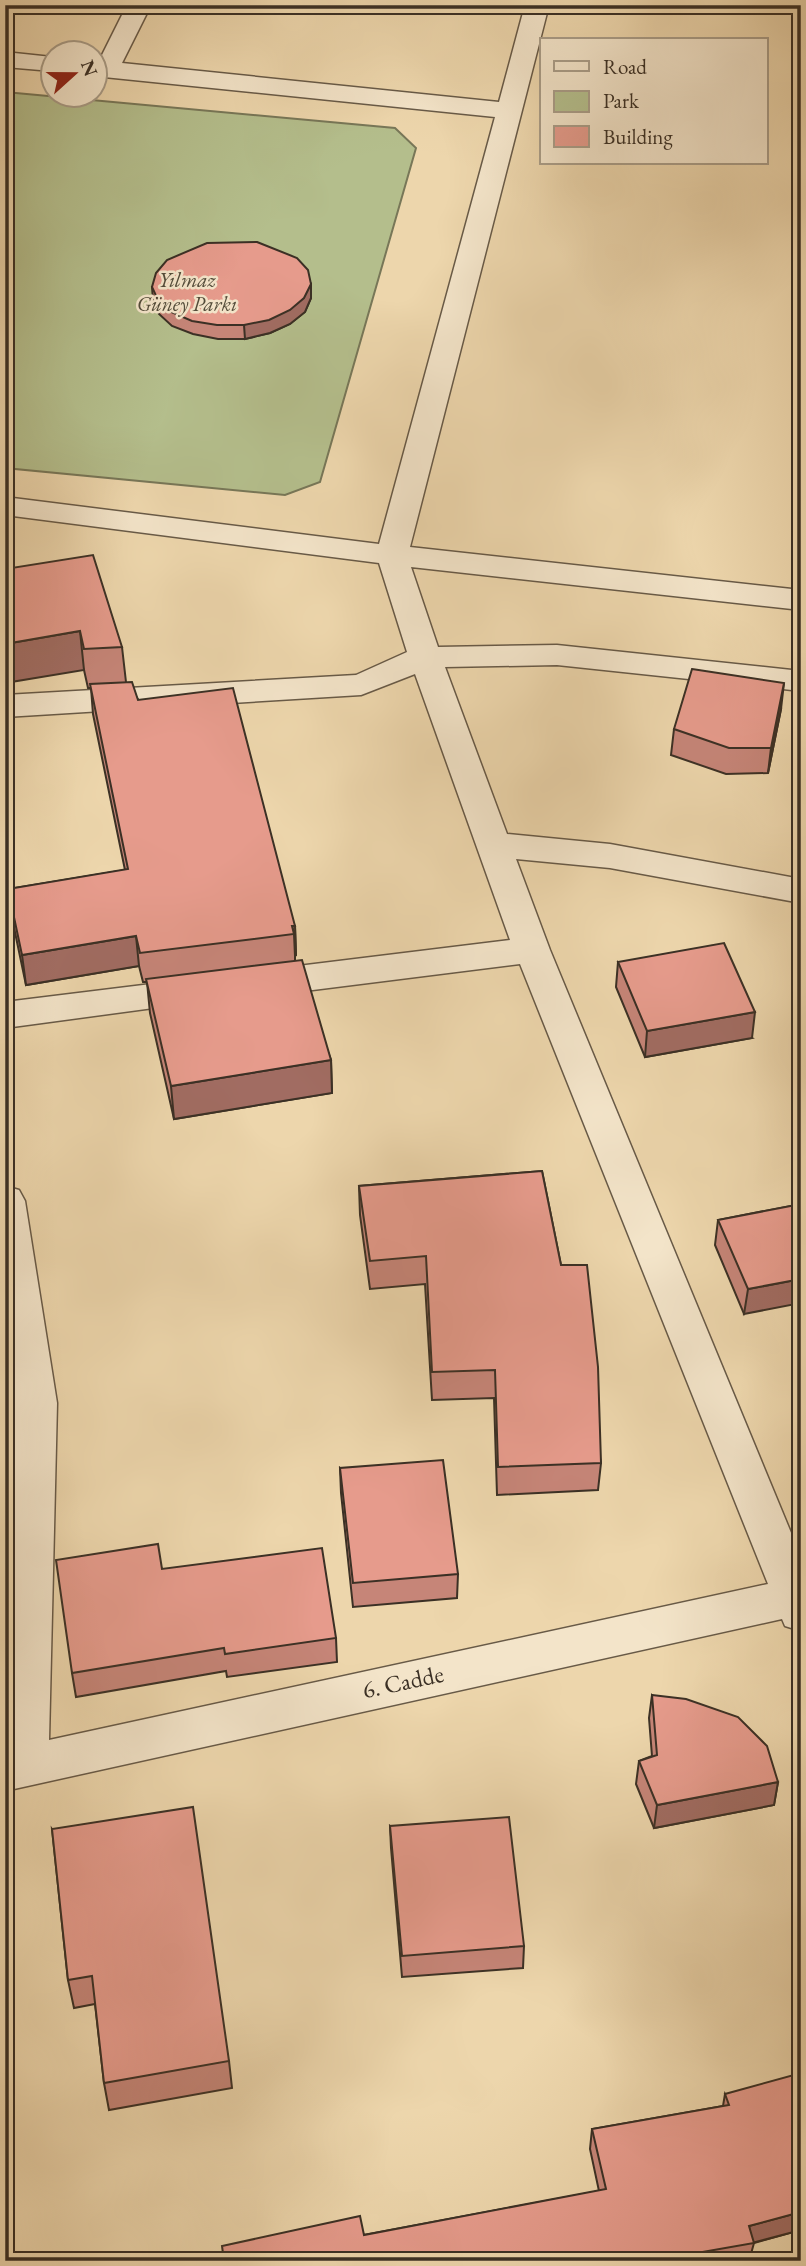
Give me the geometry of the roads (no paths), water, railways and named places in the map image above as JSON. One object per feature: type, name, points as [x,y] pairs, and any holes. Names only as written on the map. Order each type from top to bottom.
[{"type":"street","points":[[108,56],[139,5]]},
{"type":"street","points":[[537,5],[392,555],[425,657],[533,950],[799,1602]]},
{"type":"street","points":[[5,59],[38,63]]},
{"type":"street","points":[[108,69],[509,111]]},
{"type":"street","points":[[5,506],[392,555],[801,600]]},
{"type":"street","points":[[5,706],[361,685],[425,657],[557,655],[801,681]]},
{"type":"street","points":[[494,845],[610,856],[801,891]]},
{"type":"street","points":[[5,1015],[533,950]]},
{"type":"street","points":[[5,1201],[36,1403],[15,1767]]},
{"type":"street","name":"6. Cadde","points":[[15,1767],[799,1602]]},
{"type":"park label","name":"Yılmaz Güney Parkı","points":[[187,292]]}]
